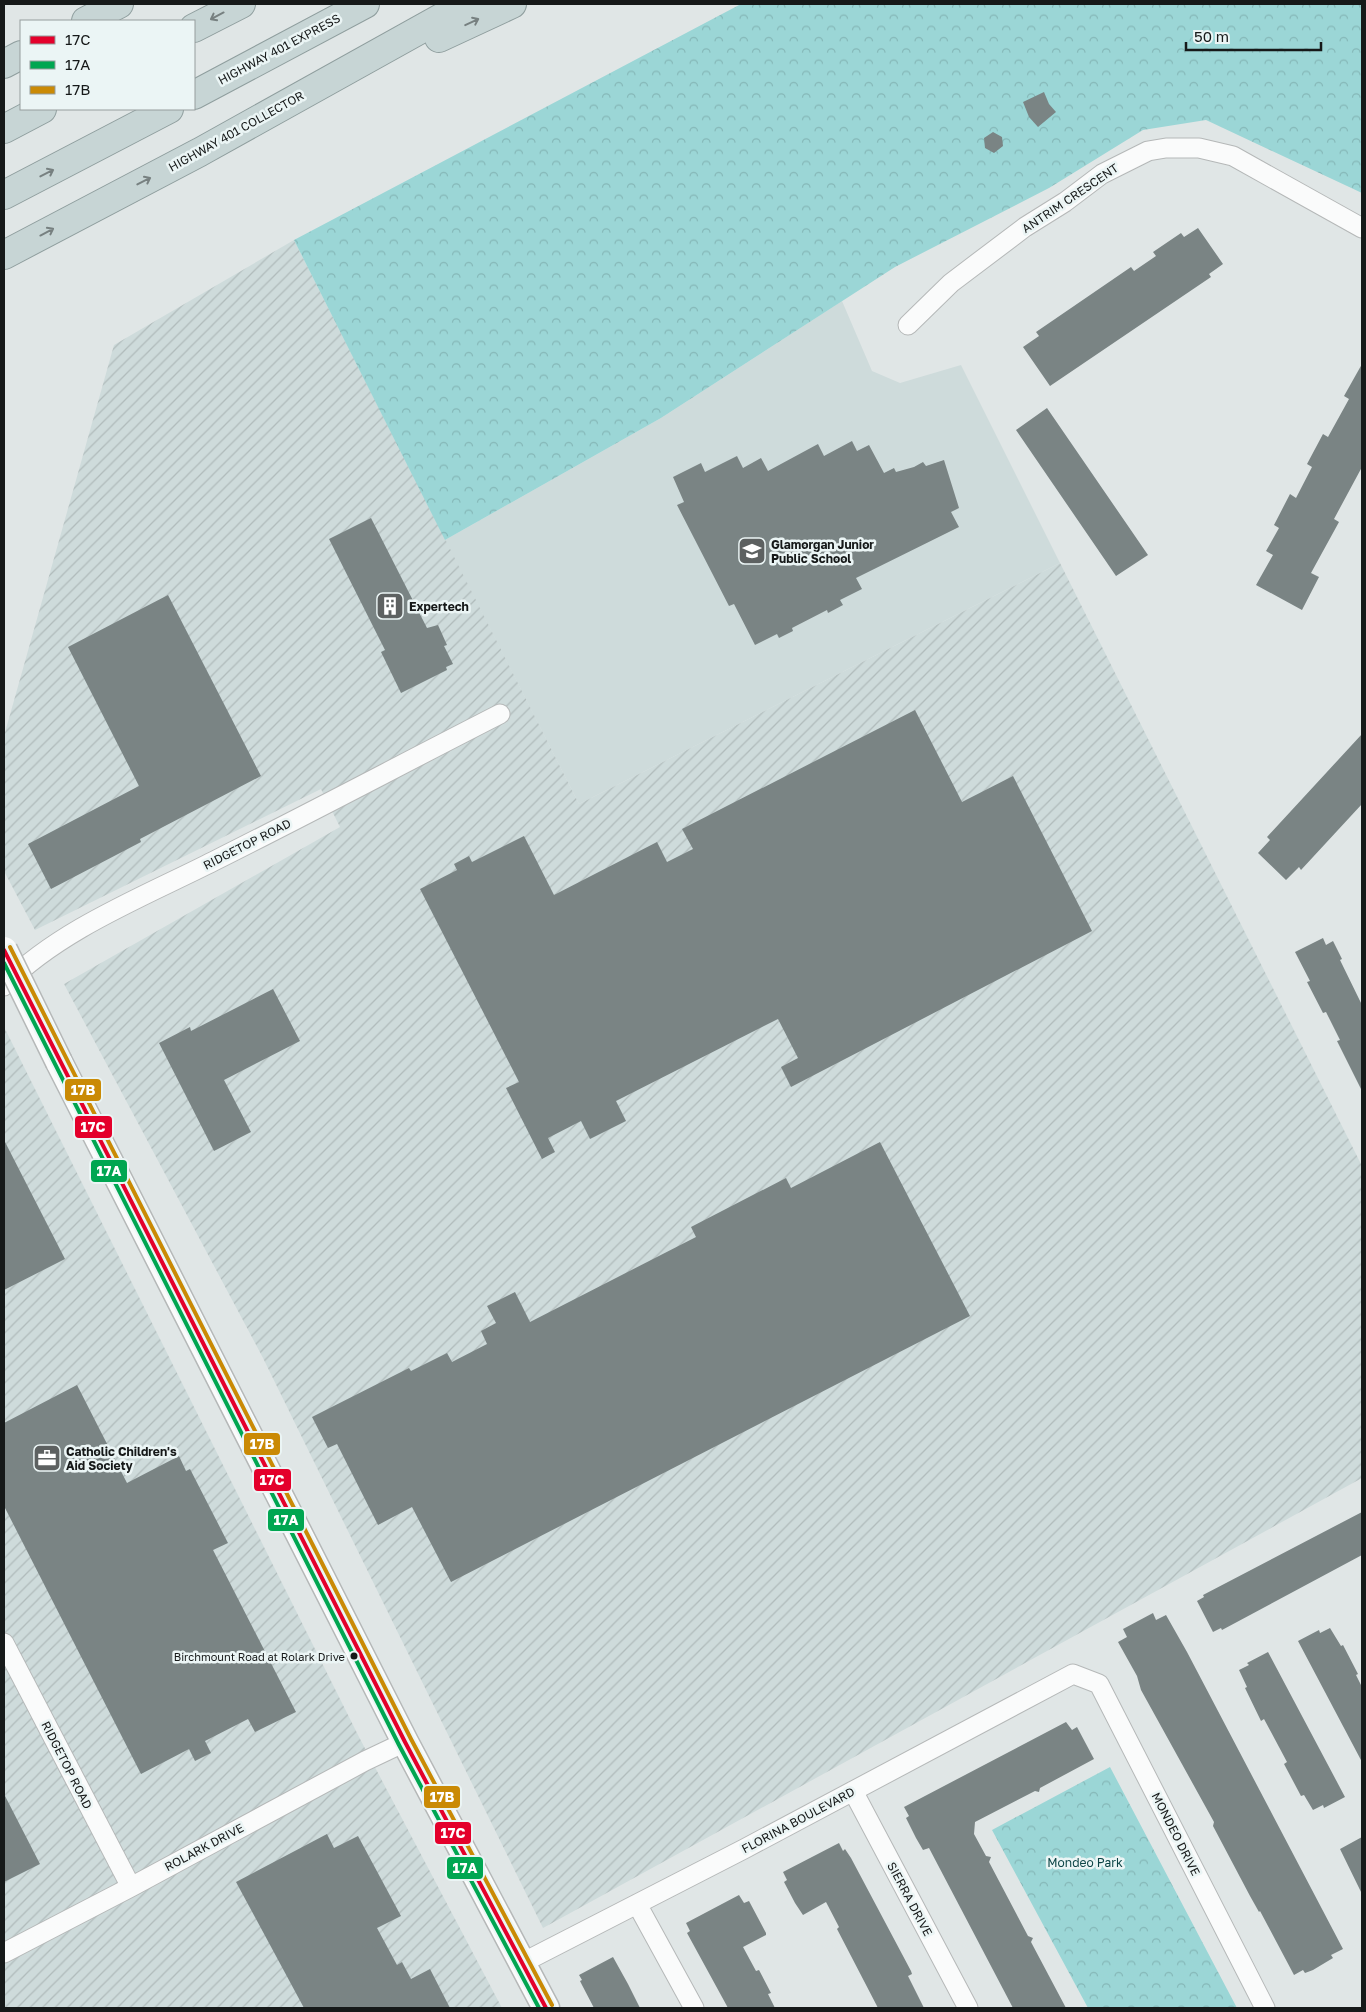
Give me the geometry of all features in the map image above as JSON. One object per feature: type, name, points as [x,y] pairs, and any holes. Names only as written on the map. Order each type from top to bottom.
[{"type":"highway","points":[[88,20],[119,4]]},
{"type":"highway","points":[[195,27],[241,4]]},
{"type":"highway","name":"HIGHWAY 401 EXPRESS","points":[[205,89],[365,4]]},
{"type":"highway","name":"HIGHWAY 401 COLLECTOR","points":[[4,255],[211,146],[466,4]]},
{"type":"highway","points":[[211,146],[512,4]]},
{"type":"highway","points":[[4,64],[20,56]]},
{"type":"highway","points":[[4,129],[40,110]]},
{"type":"highway","points":[[4,195],[167,110]]},
{"type":"main road","points":[[4,950],[59,1062],[405,1742],[546,2008]]},
{"type":"street","name":"ANTRIM CRESCENT","points":[[908,325],[951,282],[1025,227],[1065,202],[1102,174],[1148,151],[1166,148],[1199,148],[1234,156],[1362,228]]},
{"type":"street","name":"RIDGETOP ROAD","points":[[4,986],[36,958],[128,903],[214,862],[500,714]]},
{"type":"street","name":"RIDGETOP ROAD","points":[[4,1643],[132,1887]]},
{"type":"street","name":"FLORINA BOULEVARD","points":[[522,1963],[1073,1674]]},
{"type":"street","name":"MONDEO DRIVE","points":[[1073,1674],[1098,1684],[1265,2008]]},
{"type":"street","name":"ROLARK DRIVE","points":[[4,1953],[132,1887],[365,1761],[405,1742]]},
{"type":"street","name":"SIERRA DRIVE","points":[[853,1790],[968,2008]]},
{"type":"street","points":[[637,1904],[694,2008]]},
{"type":"shaded area","points":[[294,240],[579,804],[1060,563],[1362,1166],[1362,1478],[543,1928],[263,1358],[64,984],[340,827],[321,789],[35,930],[4,871],[4,736],[114,345]]},
{"type":"shaded area","name":"Glamorgan Junior Public School","points":[[842,301],[872,371],[900,383],[961,365],[1060,563],[579,804],[445,540],[661,418]]},
{"type":"shaded area","points":[[4,1027],[359,1737],[502,2008],[4,2008]]},
{"type":"green space","points":[[741,4],[1362,4],[1362,193],[1206,120],[1143,130],[1049,188],[895,267],[661,418],[445,540],[294,240]]},
{"type":"green space","name":"Mondeo Park","points":[[1110,1767],[1237,2008],[1088,2008],[992,1830]]},
{"type":"building","points":[[1044,92],[1049,104],[1056,112],[1038,127],[1029,117],[1023,102]]},
{"type":"building","points":[[993,132],[1002,137],[1003,146],[994,153],[985,148],[984,138]]},
{"type":"building","points":[[1198,228],[1223,264],[1209,274],[1211,277],[1050,386],[1023,347],[1039,336],[1036,332],[1131,267],[1134,271],[1156,256],[1153,252],[1181,233],[1184,237]]},
{"type":"building","points":[[1362,364],[1362,467],[1334,519],[1339,522],[1311,573],[1319,577],[1302,610],[1256,585],[1273,555],[1266,551],[1279,528],[1274,525],[1290,494],[1296,498],[1312,467],[1307,464],[1323,434],[1328,437],[1349,399],[1344,396]]},
{"type":"building","points":[[1047,408],[1148,555],[1116,576],[1016,430]]},
{"type":"building","points":[[852,441],[857,451],[869,445],[884,473],[894,468],[896,472],[914,467],[923,462],[926,466],[944,460],[959,508],[951,512],[959,527],[856,578],[862,589],[840,600],[843,605],[828,613],[827,610],[792,628],[793,631],[779,638],[777,634],[755,645],[734,604],[729,606],[677,505],[684,502],[673,477],[701,463],[705,472],[737,456],[743,468],[761,458],[768,471],[818,444],[824,456]]},
{"type":"building","name":"Expertech","points":[[371,518],[427,628],[438,625],[447,645],[444,646],[453,664],[446,667],[447,670],[401,693],[381,652],[385,650],[329,539]]},
{"type":"building","points":[[168,595],[261,776],[140,839],[141,842],[51,889],[28,844],[139,786],[68,647]]},
{"type":"building","points":[[915,710],[962,802],[1013,776],[1092,931],[791,1087],[781,1067],[798,1058],[778,1019],[616,1101],[626,1121],[590,1139],[581,1121],[548,1138],[555,1152],[542,1159],[506,1088],[519,1082],[420,889],[457,870],[454,864],[469,856],[472,862],[524,836],[554,895],[657,842],[667,862],[693,849],[682,829]]},
{"type":"building","points":[[1362,734],[1362,804],[1301,870],[1299,867],[1286,880],[1258,853],[1270,840],[1267,837]]},
{"type":"building","points":[[1323,938],[1326,945],[1333,941],[1362,1005],[1362,1091],[1337,1041],[1340,1040],[1326,1012],[1323,1013],[1307,982],[1310,981],[1295,952]]},
{"type":"building","points":[[273,989],[300,1041],[224,1080],[251,1132],[214,1151],[159,1043],[190,1027],[191,1031]]},
{"type":"building","points":[[4,1140],[65,1259],[4,1290]]},
{"type":"building","points":[[880,1142],[970,1316],[451,1582],[412,1507],[378,1525],[337,1444],[328,1448],[312,1417],[409,1368],[411,1371],[447,1353],[452,1362],[487,1344],[481,1331],[496,1323],[487,1306],[515,1292],[530,1322],[696,1237],[691,1227],[786,1178],[791,1188]]},
{"type":"building","points":[[77,1385],[127,1483],[179,1456],[186,1471],[190,1469],[228,1543],[213,1550],[296,1712],[255,1732],[248,1719],[205,1741],[211,1753],[195,1761],[189,1749],[141,1774],[4,1506],[4,1423]]},
{"type":"building","points":[[1362,1512],[1362,1555],[1222,1630],[1221,1628],[1213,1632],[1197,1601],[1204,1597],[1203,1595]]},
{"type":"building","points":[[1153,1613],[1156,1620],[1166,1615],[1187,1652],[1343,1949],[1331,1955],[1333,1958],[1313,1970],[1305,1973],[1303,1970],[1294,1975],[1213,1826],[1214,1822],[1141,1690],[1137,1676],[1118,1642],[1127,1637],[1123,1629]]},
{"type":"building","points":[[1330,1628],[1341,1646],[1343,1645],[1358,1674],[1356,1675],[1362,1687],[1362,1762],[1298,1641],[1319,1630],[1320,1633]]},
{"type":"building","points":[[1268,1652],[1345,1797],[1324,1808],[1323,1805],[1313,1810],[1304,1795],[1301,1796],[1284,1764],[1287,1762],[1264,1719],[1261,1721],[1245,1688],[1247,1687],[1239,1670],[1249,1665],[1247,1663]]},
{"type":"building","points":[[1066,1722],[1072,1730],[1077,1727],[1094,1759],[1040,1788],[1039,1792],[1035,1791],[975,1822],[974,1834],[986,1856],[991,1857],[989,1862],[1028,1936],[1033,1938],[1031,1942],[1066,2008],[1013,2008],[929,1848],[923,1850],[916,1838],[906,1818],[909,1816],[904,1807]]},
{"type":"building","points":[[4,1794],[40,1864],[4,1882]]},
{"type":"building","points":[[327,1834],[334,1848],[358,1836],[401,1916],[377,1928],[397,1965],[402,1962],[411,1979],[430,1969],[450,2008],[304,2008],[236,1882]]},
{"type":"building","points":[[1362,1837],[1362,1894],[1340,1849]]},
{"type":"building","points":[[839,1843],[843,1851],[845,1849],[851,1858],[911,1971],[912,1974],[908,1976],[924,2008],[878,2008],[837,1929],[839,1927],[826,1902],[803,1915],[784,1882],[787,1880],[783,1872]]},
{"type":"building","points":[[739,1895],[744,1903],[749,1901],[766,1933],[766,1935],[743,1947],[756,1971],[759,1970],[771,1993],[768,1994],[775,2008],[728,2008],[687,1933],[690,1931],[686,1923]]},
{"type":"building","points":[[613,1957],[640,2008],[594,2008],[580,1981],[582,1980],[579,1975]]},
{"type":"transit line","name":"17B","points":[[10,947],[411,1739],[552,2005]]},
{"type":"transit line","name":"17C","points":[[4,950],[405,1742],[546,2008]]},
{"type":"transit line","name":"17A","points":[[4,963],[399,1745],[539,2008]]},
{"type":"place","name":"Glamorgan Junior Public School","points":[[752,551]]},
{"type":"place","name":"Expertech","points":[[390,606]]},
{"type":"place","name":"Catholic Children's Aid Society","points":[[47,1458]]},
{"type":"place","name":"Birchmount Road at Rolark Drive","points":[[354,1656]]}]
